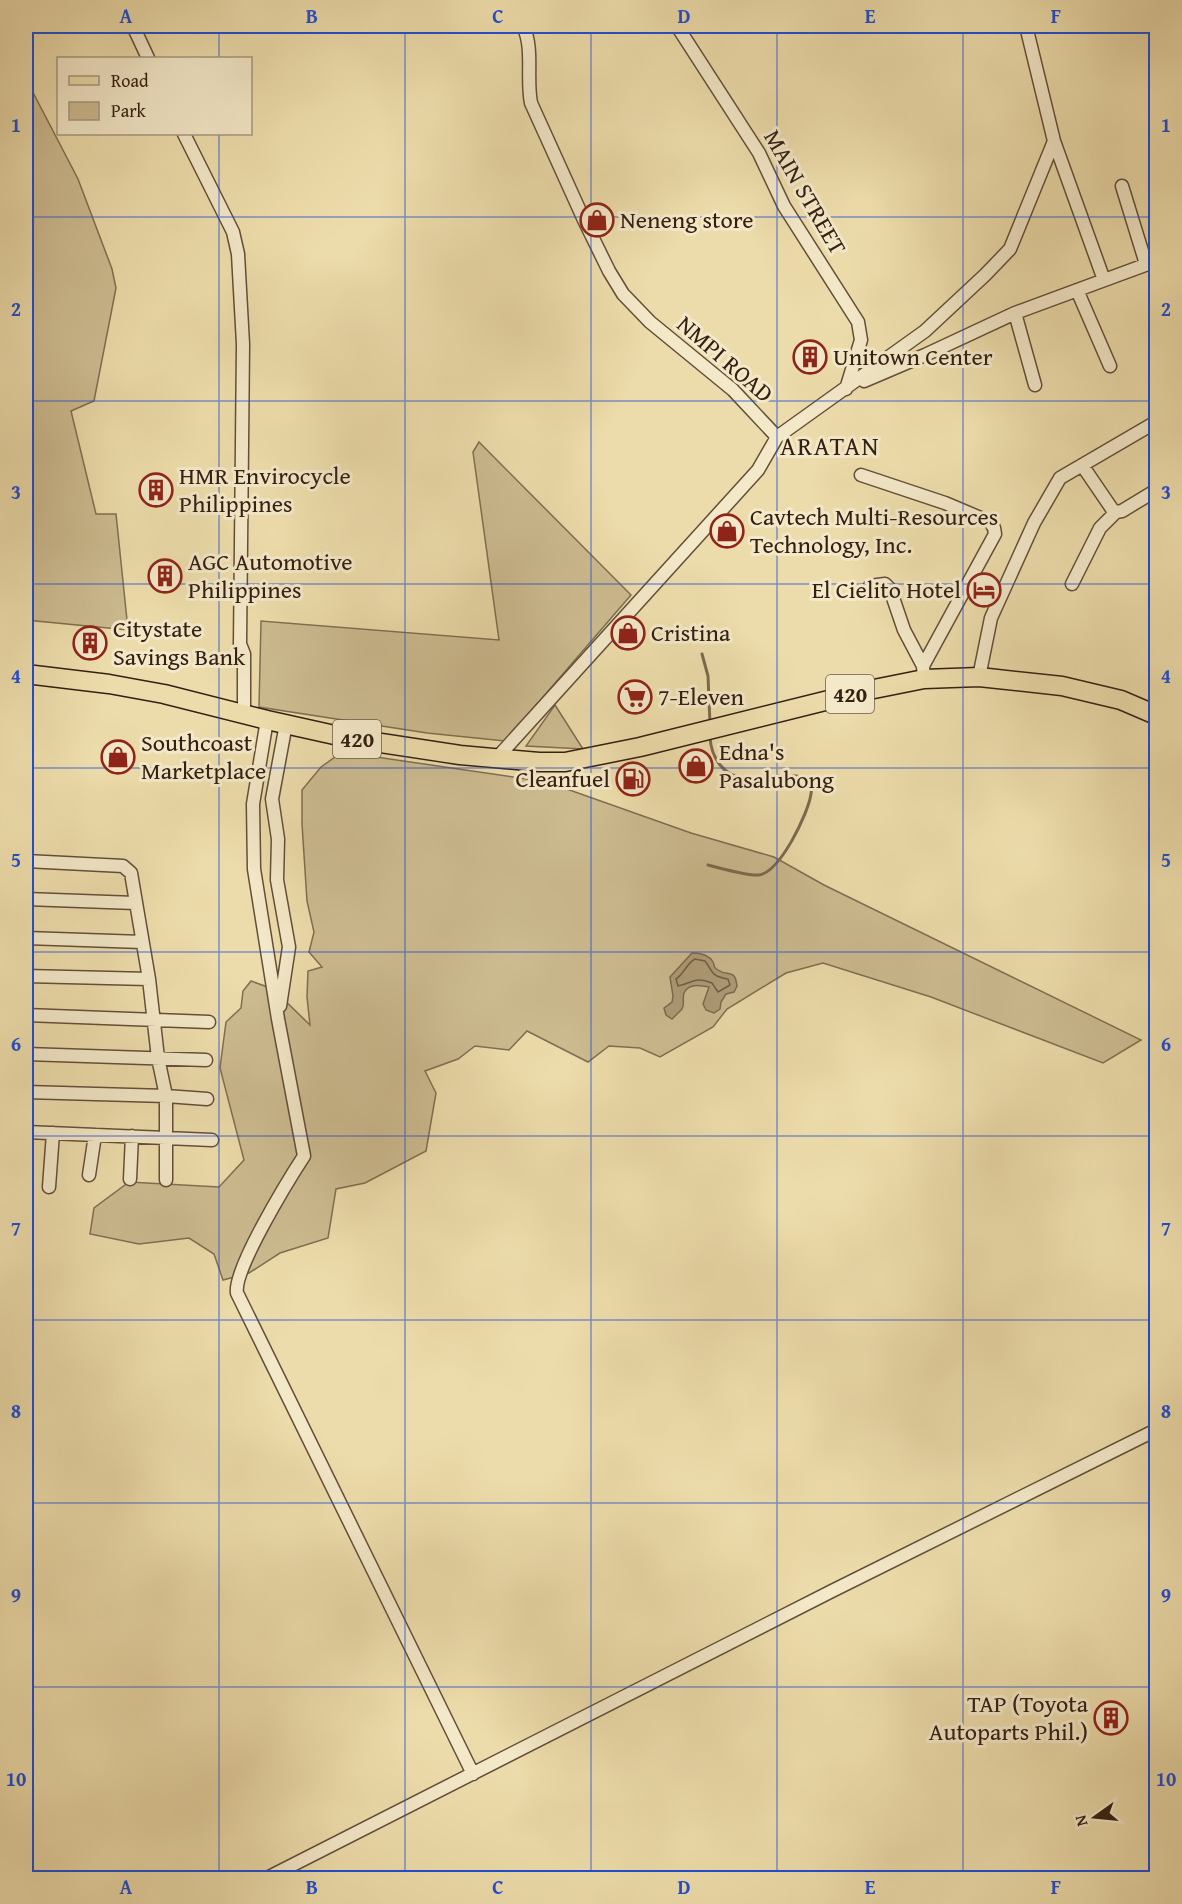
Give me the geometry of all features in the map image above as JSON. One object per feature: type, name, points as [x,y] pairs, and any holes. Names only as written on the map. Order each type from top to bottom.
[{"type":"main road","name":"420","points":[[26,674],[86,681],[179,697],[267,720],[397,746],[496,759],[565,762],[640,747],[869,690],[923,672],[1062,686],[1121,700],[1156,715]]},
{"type":"street","points":[[133,26],[148,57]]},
{"type":"street","name":"NMPI ROAD","points":[[496,759],[758,470],[777,437],[733,390],[638,311],[615,283],[531,103],[528,88],[528,38],[522,26]]},
{"type":"street","name":"MAIN STREET","points":[[677,26],[759,153],[784,206],[858,322],[861,340],[846,389]]},
{"type":"street","points":[[1026,26],[1054,141],[1104,280]]},
{"type":"street","points":[[184,135],[233,232],[238,254],[243,344],[240,644],[237,655],[240,713]]},
{"type":"street","points":[[777,437],[925,331],[1010,249],[1054,141]]},
{"type":"street","points":[[846,389],[1016,313],[1151,263],[1122,186]]},
{"type":"street","points":[[1077,290],[1110,366]]},
{"type":"street","points":[[1016,313],[1035,385]]},
{"type":"street","points":[[979,677],[991,618],[1034,523],[1060,478],[1156,422]]},
{"type":"street","points":[[1082,465],[1116,512]]},
{"type":"street","points":[[861,476],[945,503],[990,522],[994,528],[994,534],[923,672]]},
{"type":"street","points":[[1072,584],[1100,528],[1116,512],[1122,511],[1155,491]]},
{"type":"street","points":[[870,586],[885,584],[890,589],[907,638],[923,672]]},
{"type":"street","points":[[267,720],[253,804],[254,869],[303,1156],[276,1200],[243,1270],[236,1287],[237,1293],[473,1774]]},
{"type":"street","points":[[278,1019],[289,948],[277,880],[278,839],[273,799],[286,724]]},
{"type":"street","points":[[26,861],[123,866],[131,873],[158,1059],[166,1096],[166,1180]]},
{"type":"street","points":[[26,899],[135,903]]},
{"type":"street","points":[[26,938],[142,942]]},
{"type":"street","points":[[26,976],[148,979]]},
{"type":"street","points":[[26,1015],[209,1022]]},
{"type":"street","points":[[26,1054],[206,1060]]},
{"type":"street","points":[[26,1092],[207,1099]]},
{"type":"street","points":[[26,1132],[212,1140]]},
{"type":"street","points":[[49,1187],[53,1133]]},
{"type":"street","points":[[89,1175],[95,1135]]},
{"type":"street","points":[[130,1179],[132,1136]]},
{"type":"street","points":[[267,1878],[832,1591],[1156,1430]]},
{"type":"green space","points":[[26,79],[78,179],[112,269],[116,288],[94,401],[71,411],[96,514],[116,514],[128,630],[26,620]]},
{"type":"green space","points":[[479,442],[631,595],[505,741],[427,733],[259,707],[261,621],[499,640],[473,452]]},
{"type":"green space","points":[[555,705],[583,749],[526,746]]},
{"type":"green space","points":[[342,752],[547,782],[691,833],[774,857],[824,885],[1141,1040],[1103,1063],[931,997],[823,963],[786,973],[727,1009],[713,1027],[660,1057],[640,1048],[609,1046],[588,1062],[527,1031],[509,1050],[475,1046],[458,1059],[425,1071],[436,1093],[426,1151],[365,1183],[336,1189],[328,1238],[280,1253],[249,1273],[223,1280],[214,1254],[189,1238],[139,1244],[90,1234],[94,1208],[129,1182],[219,1187],[244,1160],[220,1068],[226,1022],[241,1008],[243,991],[251,981],[273,989],[310,1025],[307,997],[308,971],[322,967],[309,952],[314,932],[307,901],[302,790],[321,767]]},
{"type":"water","points":[[692,953],[707,956],[716,969],[733,975],[737,986],[734,992],[726,994],[720,1009],[714,1013],[706,1010],[703,1004],[709,987],[699,985],[688,988],[684,993],[682,1009],[672,1019],[666,1015],[664,1008],[672,1002],[670,977]]},
{"type":"waterway","points":[[702,654],[708,676],[710,724]]},
{"type":"waterway","points":[[708,865],[754,875],[767,871],[776,864],[792,841],[805,815],[811,790],[810,780],[802,777],[786,775],[746,778],[731,774],[716,759],[710,737]]},
{"type":"place","name":"Neneng store","points":[[597,220]]},
{"type":"place","name":"Unitown Center","points":[[810,357]]},
{"type":"place","name":"HMR Envirocycle Philippines","points":[[156,490]]},
{"type":"place","name":"Cavtech Multi-Resources Technology, Inc.","points":[[727,531]]},
{"type":"place","name":"AGC Automotive Philippines","points":[[165,576]]},
{"type":"place","name":"El Cielito Hotel","points":[[984,590]]},
{"type":"place","name":"Cristina","points":[[628,633]]},
{"type":"place","name":"Citystate Savings Bank","points":[[90,643]]},
{"type":"place","name":"7-Eleven","points":[[635,697]]},
{"type":"place","name":"Southcoast Marketplace","points":[[118,757]]},
{"type":"place","name":"Edna's Pasalubong","points":[[696,766]]},
{"type":"place","name":"Cleanfuel","points":[[633,779]]},
{"type":"place","name":"TAP (Toyota Autoparts Phil.)","points":[[1111,1718]]},
{"type":"district","name":"ARATAN","points":[[830,446]]}]
